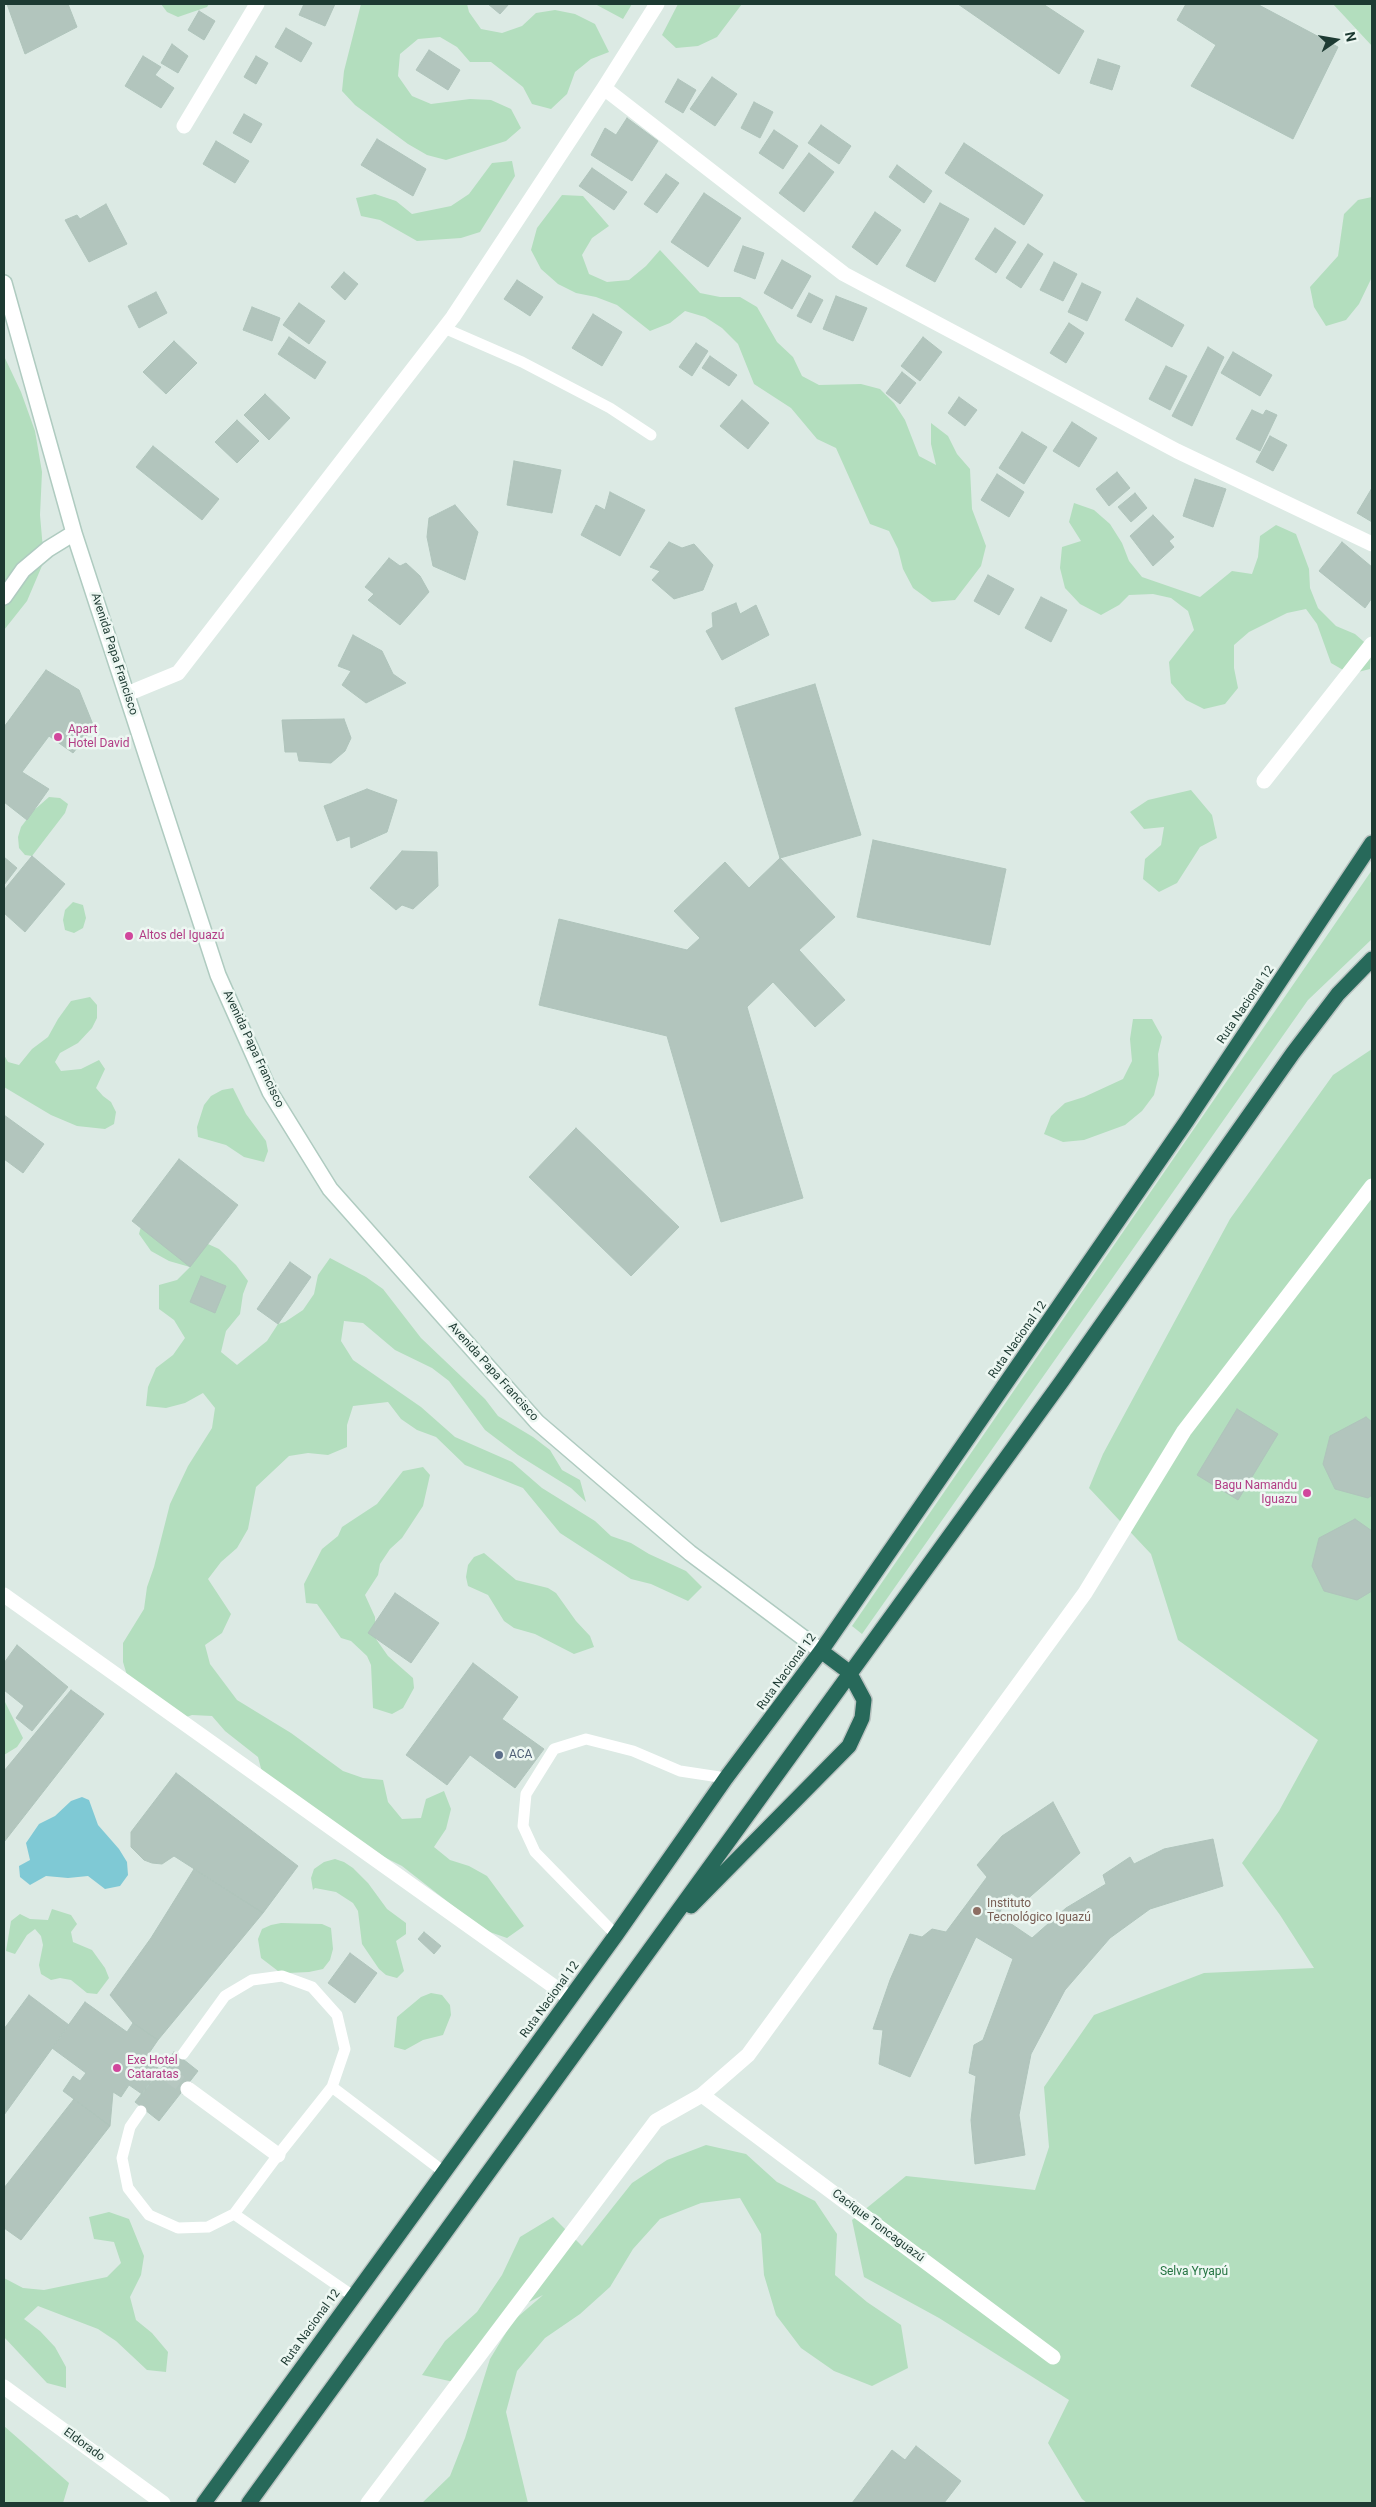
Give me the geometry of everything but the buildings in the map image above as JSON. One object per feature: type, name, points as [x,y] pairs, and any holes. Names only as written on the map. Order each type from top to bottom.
[{"type":"highway","name":"Ruta Nacional 12","points":[[204,2503],[570,1998],[726,1778],[821,1651],[1186,1122],[1372,843]]},
{"type":"highway","points":[[248,2503],[658,1939],[849,1672],[1062,1381],[1293,1053],[1338,994],[1372,959]]},
{"type":"highway","points":[[658,1939],[849,1746],[862,1718],[864,1700],[849,1672],[821,1651]]},
{"type":"street","points":[[184,126],[257,4]]},
{"type":"street","points":[[127,694],[178,673],[444,328],[604,88],[657,4]]},
{"type":"street","points":[[604,88],[844,274],[1177,451],[1372,544]]},
{"type":"street","name":"Avenida Papa Francisco","points":[[4,283],[74,533],[218,975],[270,1092],[330,1189],[537,1422],[690,1553],[821,1651]]},
{"type":"street","points":[[4,596],[23,570],[48,549],[74,533]]},
{"type":"street","points":[[1264,781],[1372,644]]},
{"type":"street","points":[[368,2503],[656,2121],[702,2095],[748,2055],[1085,1593],[1184,1431],[1372,1186]]},
{"type":"street","points":[[4,1595],[570,1998]]},
{"type":"street","points":[[188,2089],[278,2154]]},
{"type":"street","name":"Cacique Toncaguazú","points":[[702,2095],[1053,2357]]},
{"type":"street","name":"Eldorado","points":[[4,2386],[164,2503]]},
{"type":"lane","points":[[444,328],[522,362],[610,408],[651,435]]},
{"type":"lane","points":[[616,1934],[535,1852],[523,1826],[526,1794],[554,1749],[586,1740],[633,1751],[680,1771],[726,1778]]},
{"type":"lane","points":[[141,2111],[130,2127],[122,2158],[128,2188],[150,2215],[178,2228],[208,2227],[234,2214],[278,2154],[332,2087],[345,2049],[337,2015],[312,1987],[282,1976],[252,1980],[225,1996],[183,2054]]},
{"type":"lane","points":[[332,2087],[444,2172]]},
{"type":"lane","points":[[234,2214],[353,2296]]},
{"type":"green space","points":[[161,4],[209,4],[207,7],[178,17],[167,12]]},
{"type":"green space","points":[[361,4],[467,4],[469,12],[481,29],[502,33],[522,26],[536,13],[555,10],[575,14],[595,24],[609,52],[591,59],[575,72],[567,94],[551,109],[532,104],[523,87],[491,62],[470,62],[457,47],[440,37],[418,39],[400,54],[398,76],[412,96],[431,104],[470,99],[491,100],[511,109],[521,128],[506,141],[446,160],[427,155],[408,144],[355,105],[342,91],[344,71]]},
{"type":"green space","points":[[595,4],[632,4],[623,19]]},
{"type":"green space","points":[[678,4],[742,4],[717,37],[698,46],[676,48],[662,35]]},
{"type":"green space","points":[[1333,4],[1372,4],[1372,46]]},
{"type":"green space","points":[[512,161],[515,176],[480,232],[461,238],[417,241],[380,220],[361,216],[356,198],[375,194],[396,201],[412,214],[451,206],[469,194],[492,163]]},
{"type":"green space","points":[[562,195],[583,196],[609,226],[592,238],[582,255],[589,274],[607,282],[629,280],[646,266],[660,250],[700,293],[720,297],[740,297],[757,307],[777,342],[793,357],[802,376],[819,385],[861,384],[880,389],[894,403],[905,420],[919,456],[936,465],[931,444],[931,423],[948,436],[957,454],[970,469],[972,509],[986,546],[981,566],[955,600],[932,602],[913,588],[903,569],[898,549],[889,531],[870,524],[836,448],[817,439],[791,408],[754,384],[738,344],[722,328],[705,317],[685,311],[670,323],[650,331],[617,305],[596,297],[576,293],[558,284],[541,269],[531,250],[537,228]]},
{"type":"green space","points":[[1372,197],[1372,277],[1359,304],[1346,320],[1326,326],[1314,307],[1310,287],[1338,256],[1344,214],[1358,200]]},
{"type":"green space","points":[[4,356],[21,392],[35,431],[42,472],[40,515],[44,561],[27,601],[4,630]]},
{"type":"green space","points":[[1074,503],[1094,510],[1110,524],[1122,543],[1129,561],[1142,577],[1200,597],[1232,571],[1252,574],[1258,557],[1260,536],[1276,525],[1296,534],[1309,569],[1310,588],[1318,608],[1336,626],[1355,634],[1371,648],[1370,669],[1350,674],[1331,663],[1317,624],[1306,609],[1287,613],[1249,632],[1234,645],[1234,668],[1238,688],[1225,704],[1204,709],[1186,700],[1171,683],[1169,662],[1194,630],[1188,611],[1171,598],[1153,594],[1129,595],[1119,605],[1101,615],[1080,604],[1065,588],[1060,568],[1062,547],[1081,541],[1069,522]]},
{"type":"green space","points":[[1191,790],[1212,815],[1217,838],[1200,847],[1177,883],[1159,892],[1143,879],[1145,859],[1161,845],[1164,827],[1144,829],[1130,812],[1148,800]]},
{"type":"green space","points":[[49,797],[60,798],[68,804],[65,813],[32,856],[25,855],[19,848],[18,837],[21,827],[33,811]]},
{"type":"green space","points":[[1372,870],[1372,939],[1308,1000],[862,1634],[852,1626]]},
{"type":"green space","points":[[73,902],[83,905],[86,918],[83,928],[74,933],[65,930],[63,920],[65,910]]},
{"type":"green space","points":[[90,997],[97,1005],[97,1018],[92,1028],[78,1043],[60,1053],[55,1062],[61,1071],[81,1069],[99,1060],[105,1069],[96,1088],[111,1102],[116,1112],[114,1124],[105,1129],[77,1126],[51,1115],[4,1087],[4,1055],[8,1062],[19,1065],[32,1049],[48,1037],[71,1001]]},
{"type":"green space","points":[[1133,1019],[1152,1019],[1162,1037],[1158,1054],[1159,1075],[1154,1095],[1142,1111],[1125,1125],[1084,1140],[1063,1142],[1044,1134],[1051,1116],[1065,1103],[1084,1097],[1123,1079],[1132,1061],[1130,1039]]},
{"type":"green space","name":"Selva Yryapú","points":[[1372,1049],[1372,2503],[1087,2503],[1082,2499],[1048,2443],[1069,2400],[939,2318],[864,2277],[852,2220],[906,2176],[1035,2190],[1049,2147],[1044,2087],[1094,2015],[1204,1973],[1314,1968],[1280,1915],[1242,1863],[1279,1811],[1318,1740],[1178,1640],[1151,1554],[1089,1488],[1103,1454],[1230,1219],[1333,1075]]},
{"type":"green space","points":[[233,1088],[246,1114],[266,1141],[268,1151],[264,1162],[244,1157],[226,1145],[198,1137],[197,1127],[204,1105],[211,1096],[222,1090]]},
{"type":"green space","points":[[144,1215],[219,1249],[236,1265],[248,1281],[243,1294],[240,1314],[226,1331],[221,1352],[237,1365],[267,1341],[278,1324],[285,1322],[303,1310],[314,1294],[318,1275],[330,1258],[366,1277],[383,1289],[421,1338],[485,1399],[498,1416],[533,1437],[550,1450],[562,1470],[580,1480],[586,1502],[571,1488],[518,1455],[485,1430],[449,1381],[432,1368],[395,1350],[363,1323],[344,1321],[341,1341],[353,1360],[421,1407],[455,1437],[512,1462],[542,1488],[595,1521],[611,1536],[631,1543],[649,1554],[686,1571],[702,1587],[688,1601],[651,1584],[631,1579],[560,1533],[523,1488],[465,1465],[436,1437],[417,1430],[401,1419],[388,1402],[353,1406],[347,1425],[347,1447],[328,1455],[308,1453],[289,1456],[256,1487],[248,1529],[237,1548],[221,1562],[208,1579],[231,1614],[222,1633],[205,1645],[210,1664],[237,1700],[291,1733],[343,1771],[363,1778],[383,1780],[388,1802],[402,1819],[421,1818],[426,1799],[444,1791],[451,1809],[446,1829],[434,1847],[450,1860],[469,1866],[487,1876],[524,1926],[507,1938],[487,1931],[402,1866],[384,1857],[263,1776],[258,1757],[225,1731],[212,1716],[192,1715],[173,1722],[129,1682],[123,1662],[123,1643],[144,1609],[147,1587],[170,1504],[188,1466],[212,1428],[215,1408],[203,1393],[185,1403],[166,1408],[146,1406],[148,1387],[156,1368],[173,1355],[185,1338],[174,1320],[159,1309],[159,1285],[177,1280],[190,1267],[169,1261],[151,1251],[139,1234]]},
{"type":"green space","points":[[423,1467],[430,1475],[423,1506],[402,1538],[390,1549],[380,1564],[378,1575],[365,1595],[375,1617],[376,1639],[388,1656],[413,1678],[414,1688],[403,1708],[392,1714],[373,1708],[371,1665],[367,1656],[351,1641],[341,1638],[317,1604],[306,1603],[304,1584],[322,1549],[338,1536],[342,1527],[377,1504],[403,1471]]},
{"type":"green space","points":[[484,1553],[516,1580],[548,1588],[556,1593],[576,1621],[590,1636],[594,1647],[574,1654],[535,1634],[514,1628],[504,1621],[488,1595],[468,1586],[466,1577],[468,1565],[474,1557]]},
{"type":"green space","points":[[4,1700],[23,1738],[17,1747],[4,1755]]},
{"type":"green space","points":[[335,1859],[353,1868],[368,1883],[387,1909],[406,1923],[406,1934],[396,1941],[404,1971],[397,1978],[386,1975],[379,1969],[362,1944],[358,1911],[353,1903],[336,1892],[315,1888],[313,1890],[311,1878],[314,1869],[324,1862]]},
{"type":"green space","points":[[52,1909],[71,1915],[77,1924],[71,1932],[73,1942],[92,1950],[105,1968],[109,1978],[97,1994],[87,1993],[71,1980],[60,1978],[51,1980],[41,1974],[39,1965],[43,1945],[41,1936],[35,1929],[27,1935],[15,1954],[6,1951],[11,1921],[20,1914],[30,1919],[48,1920]]},
{"type":"green space","points":[[281,1923],[322,1924],[331,1928],[333,1949],[330,1960],[323,1969],[288,1973],[278,1971],[261,1958],[258,1939],[262,1929]]},
{"type":"green space","points":[[431,1993],[442,1995],[450,2005],[451,2015],[443,2035],[423,2040],[405,2050],[394,2047],[397,2017],[421,1997]]},
{"type":"green space","points":[[706,2145],[746,2154],[777,2182],[815,2201],[837,2234],[835,2275],[867,2302],[901,2325],[908,2368],[872,2386],[834,2371],[801,2348],[776,2315],[764,2275],[761,2234],[740,2198],[701,2203],[660,2219],[633,2249],[610,2287],[580,2314],[545,2338],[517,2371],[506,2412],[528,2503],[422,2503],[450,2476],[465,2438],[490,2359],[513,2321],[543,2295],[509,2312],[463,2384],[422,2375],[445,2341],[477,2312],[502,2275],[520,2237],[553,2217],[582,2246],[632,2183],[667,2160]]},
{"type":"green space","points":[[109,2212],[129,2219],[144,2256],[141,2275],[130,2297],[136,2320],[152,2333],[168,2352],[166,2372],[147,2370],[116,2341],[98,2329],[38,2306],[24,2319],[40,2331],[55,2347],[66,2367],[66,2388],[47,2383],[4,2337],[4,2278],[23,2288],[44,2290],[107,2277],[121,2263],[114,2242],[94,2239],[89,2217]]},
{"type":"green space","points":[[4,2426],[69,2483],[63,2503],[4,2503]]},
{"type":"water","points":[[82,1797],[89,1800],[98,1825],[119,1849],[127,1862],[128,1875],[120,1886],[105,1889],[88,1876],[68,1878],[46,1876],[30,1885],[20,1877],[19,1866],[30,1860],[26,1843],[39,1824],[55,1816],[71,1801]]},
{"type":"tunnel","points":[[168,2074],[188,2089]]},
{"type":"place","name":"Apart Hotel David","points":[[58,737]]},
{"type":"place","name":"Altos del Iguazú","points":[[129,936]]},
{"type":"place","name":"Bagu Namandu Iguazu","points":[[1307,1493]]},
{"type":"place","name":"ACA","points":[[499,1755]]},
{"type":"place","name":"Instituto Tecnológico Iguazú","points":[[977,1911]]},
{"type":"place","name":"Exe Hotel Cataratas","points":[[117,2068]]}]
